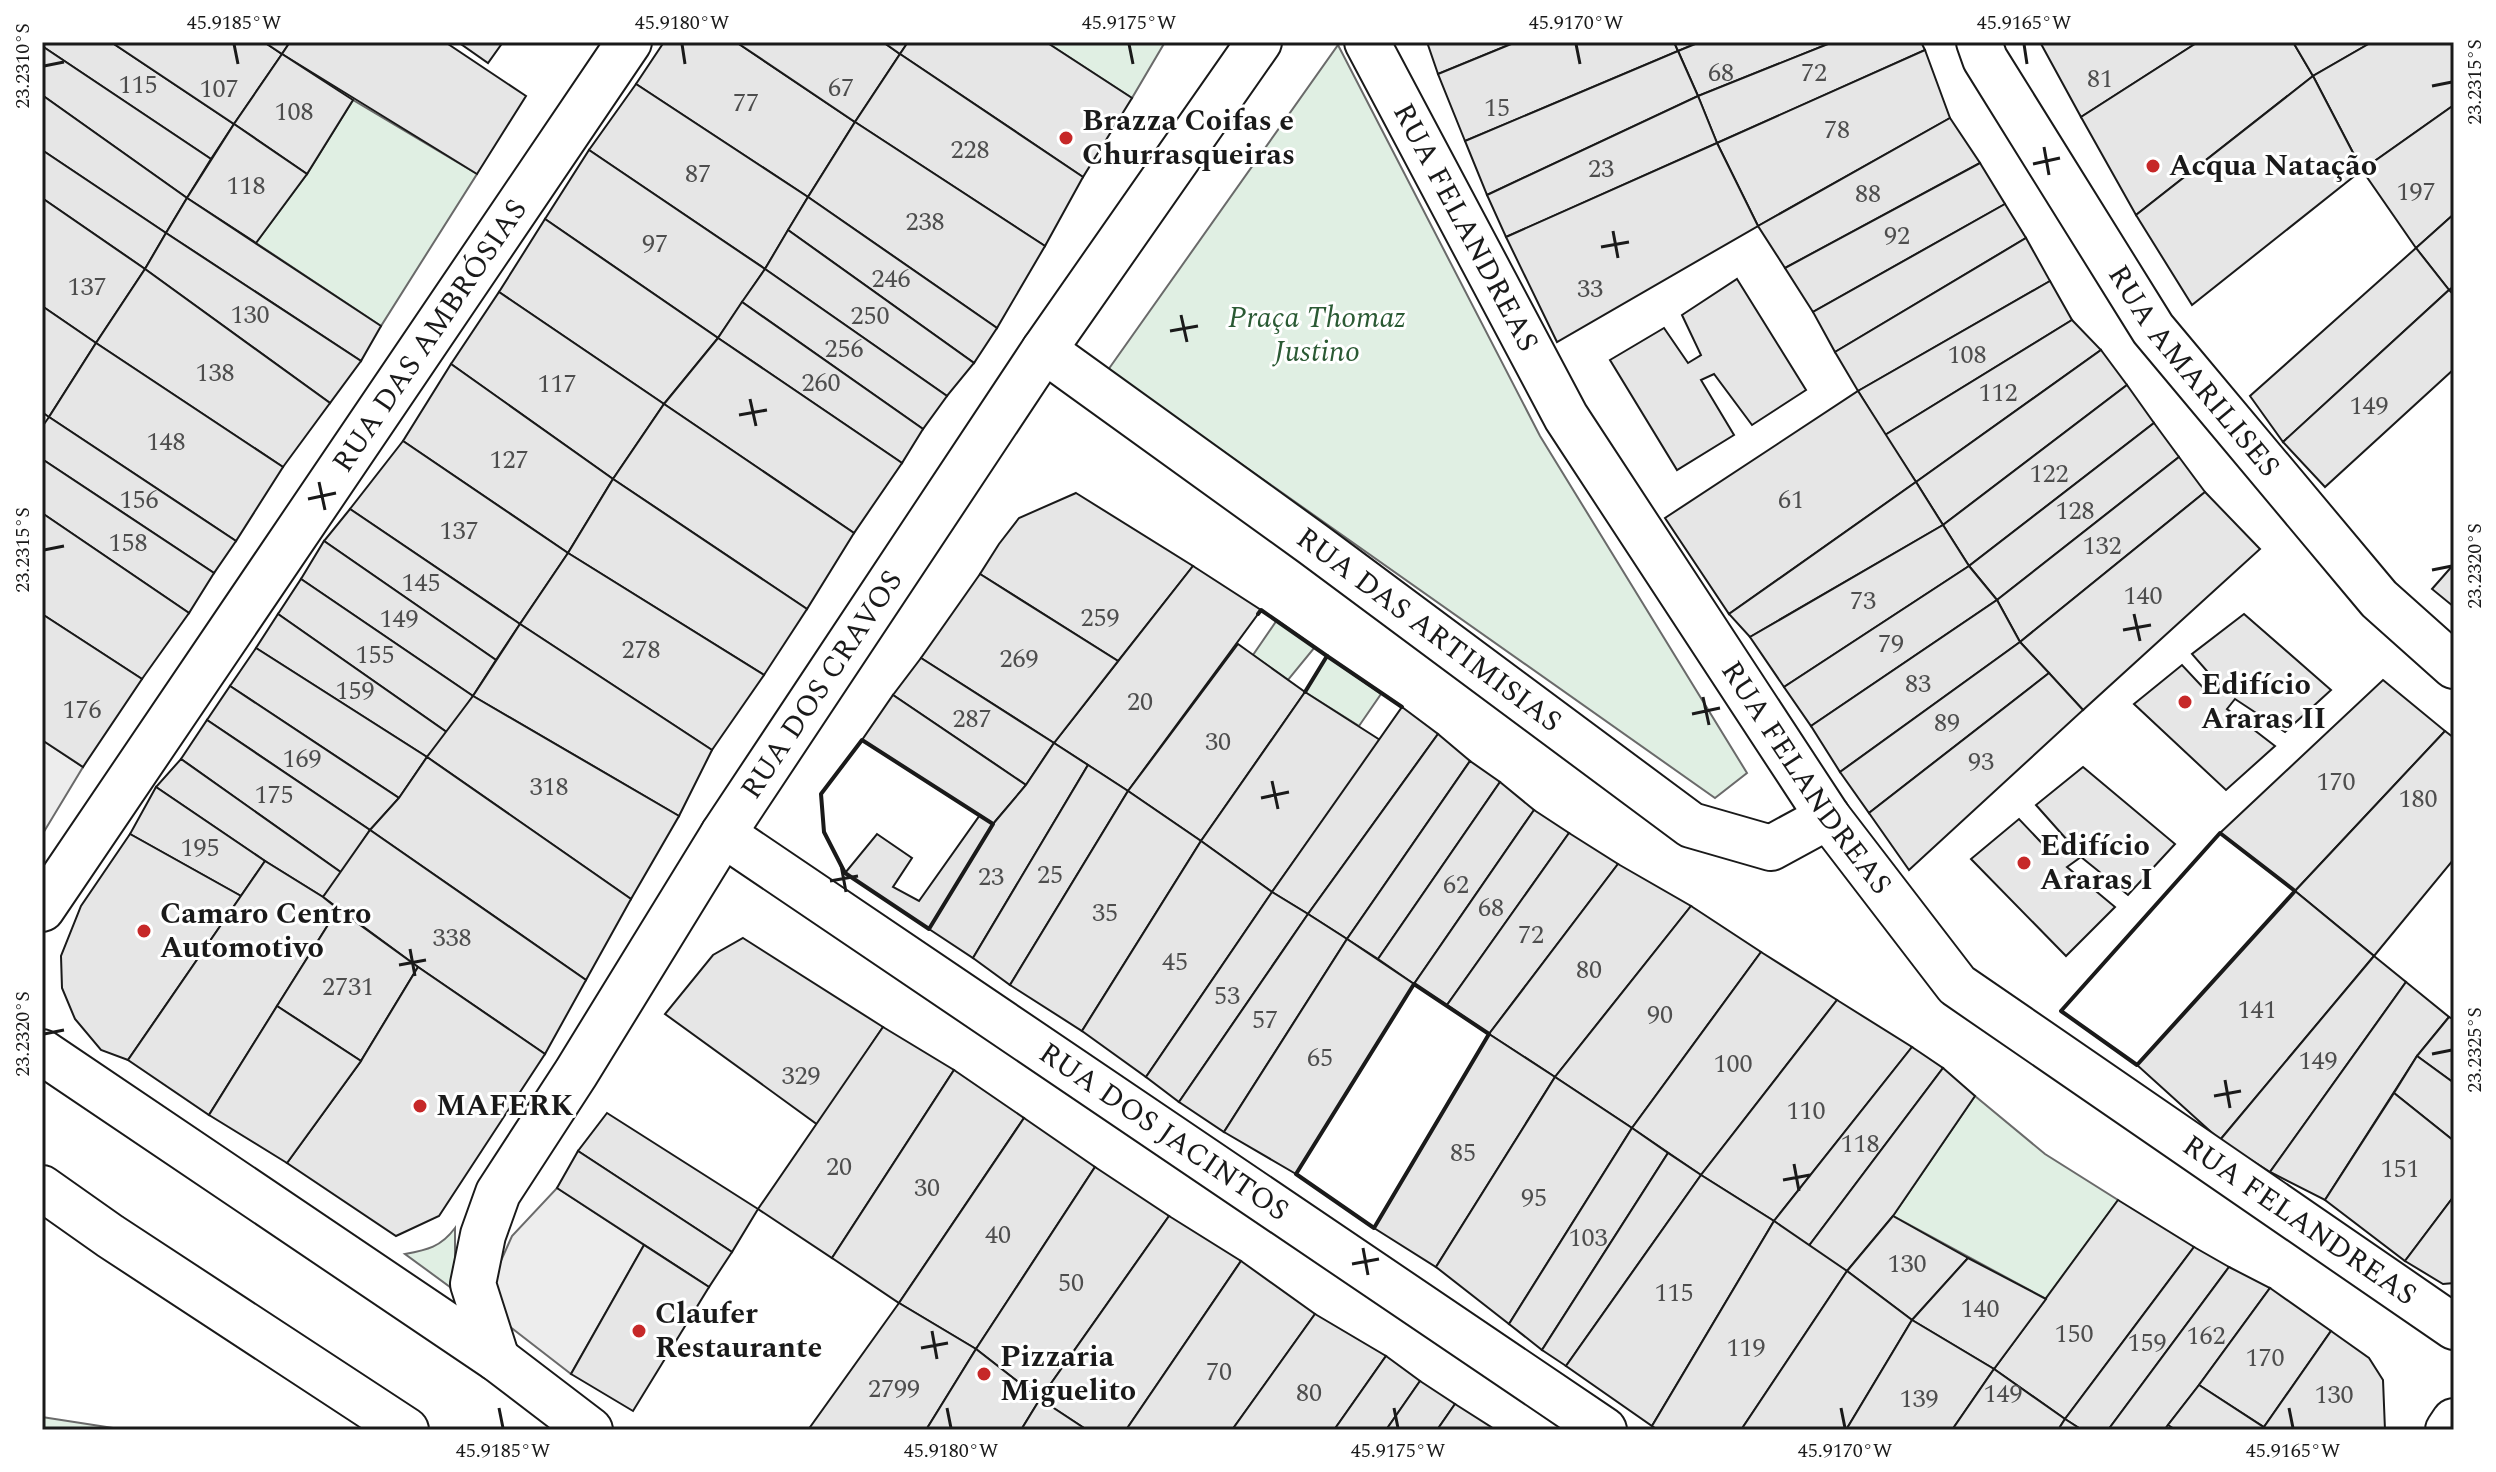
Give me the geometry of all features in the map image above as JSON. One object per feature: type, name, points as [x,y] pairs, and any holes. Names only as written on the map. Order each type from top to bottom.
[{"type":"street","name":"RUA DAS AMBRÓSIAS","points":[[42,909],[629,42]]},
{"type":"street","name":"RUA DOS CRAVOS","points":[[497,1359],[473,1284],[483,1235],[498,1193],[723,834],[1044,350],[1259,42]]},
{"type":"street","name":"RUA FELANDREAS","points":[[1367,42],[1566,417],[1828,817],[1957,985],[2454,1327]]},
{"type":"street","name":"RUA AMARILISES","points":[[1979,42],[1985,59],[2153,329],[2379,599],[2454,666]]},
{"type":"street","name":"RUA DAS ARTIMISIAS","points":[[1044,350],[1313,544],[1691,825],[1771,848],[1828,817]]},
{"type":"street","name":"RUA DOS JACINTOS","points":[[723,834],[1604,1430]]},
{"type":"street","points":[[42,1052],[497,1359],[590,1430]]},
{"type":"street","points":[[42,1188],[406,1430]]},
{"type":"street","points":[[2448,1430],[2454,1421]]},
{"type":"green space","points":[[1046,42],[1165,42],[1132,98]]},
{"type":"green space","name":"Praça Thomaz Justino","points":[[1338,45],[1540,436],[1747,773],[1715,798],[1108,370]]},
{"type":"green space","points":[[353,100],[477,174],[381,326],[256,243],[307,174]]},
{"type":"green space","points":[[1277,620],[1315,647],[1288,680],[1253,655]]},
{"type":"green space","points":[[1327,656],[1381,694],[1359,726],[1305,692]]},
{"type":"green space","points":[[1975,1096],[2045,1154],[2118,1200],[2046,1299],[1893,1216]]},
{"type":"green space","points":[[455,1228],[455,1260],[465,1298],[405,1254],[433,1247]]},
{"type":"green space","points":[[42,1417],[126,1430],[42,1430]]},
{"type":"shaded area","points":[[42,740],[83,767],[42,835]]},
{"type":"shaded area","points":[[557,1188],[644,1245],[571,1374],[491,1312],[496,1272],[512,1236]]},
{"type":"building","points":[[42,42],[111,42],[234,124],[211,159],[42,46]]},
{"type":"building","points":[[111,42],[264,42],[282,54],[234,124]]},
{"type":"building","points":[[264,42],[290,42],[282,54]]},
{"type":"building","points":[[290,42],[445,42],[526,96],[477,174],[282,54]]},
{"type":"building","points":[[458,42],[503,42],[488,63]]},
{"type":"building","points":[[664,42],[736,42],[855,122],[808,197],[636,84]]},
{"type":"building","points":[[736,42],[883,42],[900,54],[855,122]]},
{"type":"building","points":[[883,42],[908,42],[900,54]]},
{"type":"building","name":"Brazza Coifas e Churrasqueiras","points":[[908,42],[1046,42],[1132,98],[1083,177],[900,54]]},
{"type":"building","points":[[1427,42],[1516,42],[1438,74]]},
{"type":"building","points":[[1516,42],[1674,42],[1678,51],[1465,141],[1438,74]]},
{"type":"building","points":[[1674,42],[1700,42],[1678,51]]},
{"type":"building","points":[[1700,42],[1833,42],[1698,96],[1678,51]]},
{"type":"building","points":[[1833,42],[1921,42],[1925,50],[1717,143],[1698,96]]},
{"type":"building","points":[[2040,42],[2198,42],[2081,117]]},
{"type":"building","name":"Acqua Natação","points":[[2198,42],[2293,42],[2313,76],[2136,215],[2081,117]]},
{"type":"building","points":[[2293,42],[2372,42],[2313,76]]},
{"type":"building","points":[[2372,42],[2454,42],[2454,105],[2362,170],[2313,76]]},
{"type":"building","points":[[42,46],[211,159],[187,198],[42,95]]},
{"type":"building","points":[[1925,50],[1950,118],[1758,226],[1717,143]]},
{"type":"building","points":[[1678,51],[1698,96],[1487,195],[1465,141]]},
{"type":"building","points":[[282,54],[353,100],[307,174],[234,124]]},
{"type":"building","points":[[900,54],[1083,177],[1045,246],[855,122]]},
{"type":"building","points":[[2313,76],[2362,170],[2192,305],[2136,215]]},
{"type":"building","points":[[636,84],[808,197],[765,269],[589,150]]},
{"type":"building","points":[[42,95],[187,198],[166,233],[42,150]]},
{"type":"building","points":[[1698,96],[1717,143],[1506,237],[1487,195]]},
{"type":"building","points":[[2454,105],[2454,214],[2416,248],[2362,170]]},
{"type":"building","points":[[1950,118],[1980,163],[1785,268],[1758,226]]},
{"type":"building","points":[[855,122],[1045,246],[997,328],[808,197]]},
{"type":"building","points":[[234,124],[307,174],[256,243],[187,198]]},
{"type":"building","points":[[1717,143],[1758,226],[1557,342],[1506,237]]},
{"type":"building","points":[[42,150],[166,233],[145,269],[42,198]]},
{"type":"building","points":[[589,150],[765,269],[718,338],[545,219]]},
{"type":"building","points":[[1980,163],[2005,204],[1813,312],[1785,268]]},
{"type":"building","points":[[808,197],[997,328],[974,363],[788,230]]},
{"type":"building","points":[[42,198],[145,269],[96,343],[42,306]]},
{"type":"building","points":[[187,198],[381,326],[361,361],[166,233]]},
{"type":"building","points":[[2005,204],[2026,238],[1835,352],[1813,312]]},
{"type":"building","points":[[2454,214],[2454,286],[2449,290],[2416,248]]},
{"type":"building","points":[[545,219],[718,338],[664,404],[499,292]]},
{"type":"building","points":[[788,230],[974,363],[947,396],[765,269]]},
{"type":"building","points":[[166,233],[361,361],[330,403],[145,269]]},
{"type":"building","points":[[2026,238],[2050,281],[1858,391],[1835,352]]},
{"type":"building","points":[[2416,248],[2449,290],[2283,442],[2250,396]]},
{"type":"building","points":[[145,269],[330,403],[283,467],[96,343]]},
{"type":"building","points":[[765,269],[947,396],[923,429],[742,302]]},
{"type":"building","points":[[1737,279],[1806,390],[1752,425],[1714,374],[1701,380],[1734,435],[1677,470],[1610,360],[1664,328],[1688,363],[1701,355],[1682,315]]},
{"type":"building","points":[[2050,281],[2072,320],[1885,435],[1858,391]]},
{"type":"building","points":[[2449,290],[2454,295],[2454,369],[2325,487],[2283,442]]},
{"type":"building","points":[[499,292],[664,404],[613,479],[451,364]]},
{"type":"building","points":[[742,302],[923,429],[902,463],[718,338]]},
{"type":"building","points":[[42,306],[96,343],[49,417],[42,412]]},
{"type":"building","points":[[2072,320],[2101,350],[1916,482],[1885,435]]},
{"type":"building","points":[[718,338],[902,463],[854,533],[664,404]]},
{"type":"building","points":[[96,343],[283,467],[236,541],[49,417]]},
{"type":"building","points":[[2101,350],[2127,385],[1943,525],[1916,482]]},
{"type":"building","points":[[451,364],[613,479],[568,553],[403,441]]},
{"type":"building","points":[[2127,385],[2154,423],[1969,566],[1943,525]]},
{"type":"building","points":[[1858,391],[1916,482],[1729,614],[1665,518]]},
{"type":"building","points":[[664,404],[854,533],[807,609],[613,479]]},
{"type":"building","points":[[49,417],[236,541],[214,573],[42,459],[42,427]]},
{"type":"building","points":[[2154,423],[2179,457],[1997,600],[1969,566]]},
{"type":"building","points":[[403,441],[568,553],[520,624],[350,509]]},
{"type":"building","points":[[2179,457],[2205,492],[2020,642],[1997,600]]},
{"type":"building","points":[[42,459],[214,573],[189,613],[42,513]]},
{"type":"building","points":[[613,479],[807,609],[764,675],[568,553]]},
{"type":"building","points":[[1916,482],[1943,525],[1750,637],[1729,614]]},
{"type":"building","points":[[2205,492],[2260,549],[2083,710],[2020,642]]},
{"type":"building","points":[[1076,493],[1193,566],[1118,661],[980,574],[1019,518]]},
{"type":"building","points":[[350,509],[520,624],[496,660],[324,541]]},
{"type":"building","points":[[42,513],[189,613],[142,679],[42,614]]},
{"type":"building","points":[[1943,525],[1969,566],[1784,687],[1750,637]]},
{"type":"building","points":[[324,541],[496,660],[473,696],[301,579]]},
{"type":"building","points":[[568,553],[764,675],[712,750],[520,624]]},
{"type":"building","points":[[2454,564],[2454,607],[2432,589]]},
{"type":"building","points":[[1193,566],[1261,610],[1128,791],[1054,743]]},
{"type":"building","points":[[1969,566],[1997,600],[1811,726],[1784,687]]},
{"type":"building","points":[[980,574],[1118,661],[1054,743],[921,658]]},
{"type":"building","points":[[301,579],[473,696],[448,733],[278,614]]},
{"type":"building","points":[[1997,600],[2020,642],[1840,772],[1811,726]]},
{"type":"building","points":[[42,614],[142,679],[83,767],[42,740]]},
{"type":"building","points":[[278,614],[448,733],[427,757],[256,648]]},
{"type":"building","name":"Edifício Araras II","points":[[2244,614],[2331,690],[2285,732],[2235,699],[2227,709],[2275,746],[2226,790],[2134,704],[2182,665],[2210,695],[2220,686],[2192,654]]},
{"type":"building","points":[[520,624],[712,750],[679,816],[473,696]]},
{"type":"building","points":[[2020,642],[2049,673],[1869,813],[1840,772]]},
{"type":"building","points":[[1238,644],[1305,692],[1201,841],[1128,791]]},
{"type":"building","points":[[256,648],[427,757],[399,798],[230,686]]},
{"type":"building","points":[[921,658],[1054,743],[1026,785],[893,695]]},
{"type":"building","points":[[2049,673],[2083,710],[1909,870],[1869,813]]},
{"type":"building","points":[[2383,680],[2445,731],[2295,891],[2220,833]]},
{"type":"building","points":[[230,686],[399,798],[370,830],[207,720]]},
{"type":"building","points":[[1305,692],[1380,740],[1272,892],[1201,841]]},
{"type":"building","points":[[893,695],[1026,785],[993,824],[862,740]]},
{"type":"building","points":[[473,696],[679,816],[631,899],[427,757]]},
{"type":"building","points":[[1402,707],[1438,734],[1308,914],[1272,892]]},
{"type":"building","points":[[207,720],[370,830],[342,873],[181,759]]},
{"type":"building","points":[[2445,731],[2454,738],[2454,859],[2374,956],[2295,891]]},
{"type":"building","points":[[1438,734],[1470,761],[1347,939],[1308,914]]},
{"type":"building","points":[[1054,743],[1088,765],[973,958],[929,929],[993,824],[1026,785]]},
{"type":"building","points":[[427,757],[631,899],[586,980],[370,830],[399,798]]},
{"type":"building","points":[[181,759],[342,873],[323,897],[156,787]]},
{"type":"building","points":[[1470,761],[1500,782],[1378,959],[1347,939]]},
{"type":"building","points":[[1088,765],[1128,791],[1010,985],[973,958]]},
{"type":"building","name":"Edifício Araras I","points":[[2083,767],[2175,844],[2128,895],[2081,857],[2067,867],[2115,907],[2066,956],[1971,859],[2019,819],[2053,855],[2068,841],[2036,805]]},
{"type":"building","points":[[1500,782],[1534,810],[1414,984],[1378,959]]},
{"type":"building","points":[[156,787],[265,861],[241,896],[130,834]]},
{"type":"building","points":[[1128,791],[1201,841],[1082,1031],[1010,985]]},
{"type":"building","points":[[1534,810],[1569,833],[1447,1005],[1414,984]]},
{"type":"building","points":[[980,815],[993,824],[929,929],[845,873],[877,834],[912,858],[893,887],[919,901]]},
{"type":"building","points":[[370,830],[586,980],[545,1054],[323,897]]},
{"type":"building","points":[[1569,833],[1618,864],[1489,1034],[1447,1005]]},
{"type":"building","name":"Camaro Centro Automotivo","points":[[130,834],[241,896],[128,1060],[101,1050],[75,1019],[62,988],[61,956],[81,906]]},
{"type":"building","points":[[1201,841],[1272,892],[1146,1077],[1082,1031]]},
{"type":"building","points":[[265,861],[338,909],[209,1115],[128,1060]]},
{"type":"building","points":[[1618,864],[1691,906],[1555,1077],[1489,1034]]},
{"type":"building","points":[[2295,891],[2374,956],[2220,1140],[2137,1065]]},
{"type":"building","points":[[1272,892],[1308,914],[1179,1102],[1146,1077]]},
{"type":"building","points":[[1691,906],[1761,952],[1632,1128],[1555,1077]]},
{"type":"building","points":[[338,909],[418,967],[361,1061],[277,1006]]},
{"type":"building","points":[[1308,914],[1347,939],[1224,1132],[1179,1102]]},
{"type":"building","points":[[743,938],[883,1027],[818,1125],[665,1014],[713,955]]},
{"type":"building","points":[[1347,939],[1414,984],[1296,1174],[1224,1132]]},
{"type":"building","points":[[1761,952],[1837,1000],[1701,1175],[1632,1128]]},
{"type":"building","points":[[2374,956],[2406,982],[2270,1172],[2220,1140]]},
{"type":"building","name":"MAFERK","points":[[418,967],[545,1054],[439,1216],[396,1236],[287,1163],[361,1061]]},
{"type":"building","points":[[2406,982],[2449,1017],[2417,1056],[2325,1200],[2270,1172]]},
{"type":"building","points":[[1837,1000],[1912,1047],[1774,1221],[1701,1175]]},
{"type":"building","points":[[277,1006],[361,1061],[287,1163],[209,1115]]},
{"type":"building","points":[[2449,1017],[2454,1020],[2454,1083],[2417,1056]]},
{"type":"building","points":[[883,1027],[954,1070],[832,1258],[758,1209]]},
{"type":"building","points":[[1489,1034],[1555,1077],[1436,1267],[1374,1228]]},
{"type":"building","points":[[1912,1047],[1943,1068],[1808,1247],[1774,1221]]},
{"type":"building","points":[[2417,1056],[2454,1083],[2454,1141],[2394,1093]]},
{"type":"building","points":[[1943,1068],[1975,1096],[1893,1216],[1847,1271],[1808,1247]]},
{"type":"building","points":[[954,1070],[1024,1118],[899,1303],[832,1258]]},
{"type":"building","points":[[1555,1077],[1632,1128],[1509,1324],[1436,1267]]},
{"type":"building","points":[[2394,1093],[2454,1141],[2454,1196],[2405,1261],[2325,1200]]},
{"type":"building","points":[[607,1113],[758,1209],[732,1252],[578,1151]]},
{"type":"building","points":[[1024,1118],[1095,1167],[976,1349],[899,1303]]},
{"type":"building","points":[[1632,1128],[1668,1153],[1542,1350],[1509,1324]]},
{"type":"building","points":[[578,1151],[732,1252],[709,1287],[557,1188]]},
{"type":"building","points":[[1668,1153],[1701,1175],[1566,1366],[1542,1350]]},
{"type":"building","points":[[1095,1167],[1169,1216],[1040,1399],[976,1349]]},
{"type":"building","points":[[1701,1175],[1774,1221],[1652,1426],[1566,1366]]},
{"type":"building","points":[[2454,1196],[2454,1283],[2443,1284],[2405,1261]]},
{"type":"building","points":[[2118,1200],[2194,1247],[2065,1419],[1994,1369]]},
{"type":"building","points":[[1169,1216],[1241,1261],[1126,1430],[1087,1430],[1040,1399]]},
{"type":"building","points":[[1893,1216],[1968,1258],[1912,1320],[1847,1271]]},
{"type":"building","points":[[1774,1221],[1847,1271],[1741,1430],[1658,1430],[1652,1426]]},
{"type":"building","name":"Claufer Restaurante","points":[[644,1245],[709,1287],[633,1411],[571,1374]]},
{"type":"building","points":[[2194,1247],[2229,1267],[2108,1430],[2082,1430],[2065,1419]]},
{"type":"building","points":[[1968,1258],[2046,1299],[1994,1369],[1912,1320]]},
{"type":"building","points":[[1241,1261],[1315,1314],[1232,1430],[1126,1430]]},
{"type":"building","points":[[2229,1267],[2270,1288],[2199,1385],[2164,1430],[2108,1430]]},
{"type":"building","points":[[1847,1271],[1912,1320],[1846,1430],[1741,1430]]},
{"type":"building","points":[[2270,1288],[2331,1331],[2264,1427],[2199,1385]]},
{"type":"building","points":[[899,1303],[976,1349],[926,1430],[808,1430]]},
{"type":"building","points":[[1315,1314],[1386,1356],[1334,1430],[1232,1430]]},
{"type":"building","points":[[1912,1320],[1994,1369],[1952,1430],[1846,1430]]},
{"type":"building","points":[[2331,1331],[2369,1358],[2383,1380],[2385,1430],[2269,1430],[2264,1427]]},
{"type":"building","name":"Pizzaria Miguelito","points":[[976,1349],[1040,1399],[1021,1430],[926,1430]]},
{"type":"building","points":[[1386,1356],[1420,1381],[1386,1430],[1334,1430]]},
{"type":"building","points":[[1994,1369],[2065,1419],[2058,1430],[1952,1430]]},
{"type":"building","points":[[1420,1381],[1455,1404],[1437,1430],[1386,1430]]},
{"type":"building","points":[[2199,1385],[2268,1430],[2176,1430],[2168,1425]]},
{"type":"building","points":[[1040,1399],[1087,1430],[1021,1430]]},
{"type":"building","points":[[1455,1404],[1491,1427],[1488,1430],[1437,1430]]},
{"type":"building","points":[[2065,1419],[2082,1430],[2058,1430]]},
{"type":"wall","points":[[1258,614],[1261,610],[1327,656]]},
{"type":"wall","points":[[1305,692],[1327,656],[1402,707]]},
{"type":"wall","points":[[862,740],[993,824],[929,929],[845,873],[824,832],[821,794],[862,740]]},
{"type":"wall","points":[[2220,833],[2295,891],[2137,1065],[2061,1011],[2220,833]]},
{"type":"wall","points":[[1414,984],[1489,1034],[1374,1228],[1296,1174],[1414,984]]},
{"type":"place","name":"Brazza Coifas e Churrasqueiras","points":[[1066,138]]},
{"type":"place","name":"Acqua Natação","points":[[2153,166]]},
{"type":"place","name":"Edifício Araras II","points":[[2185,702]]},
{"type":"place","name":"Edifício Araras I","points":[[2024,863]]},
{"type":"place","name":"Camaro Centro Automotivo","points":[[144,931]]},
{"type":"place","name":"MAFERK","points":[[420,1106]]},
{"type":"place","name":"Claufer Restaurante","points":[[639,1331]]},
{"type":"place","name":"Pizzaria Miguelito","points":[[984,1374]]}]
